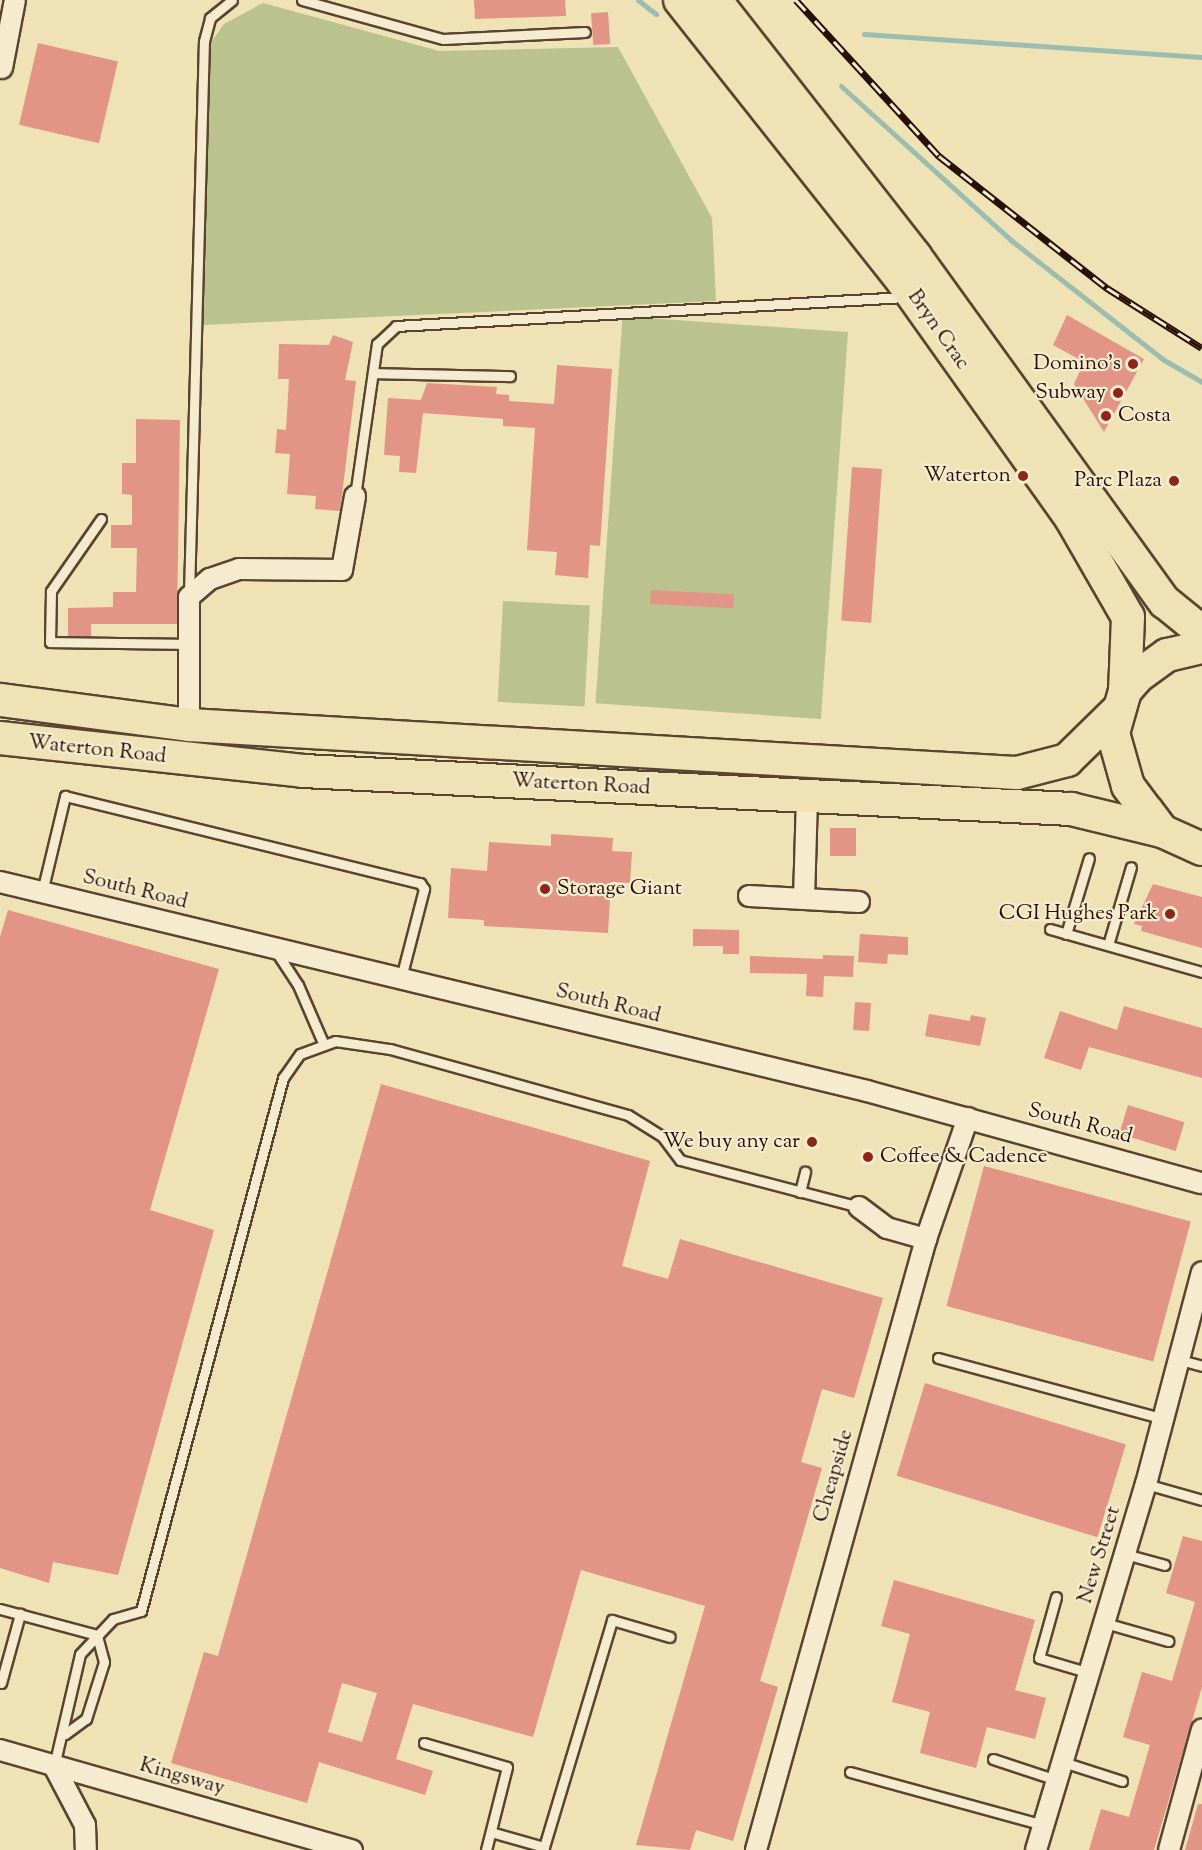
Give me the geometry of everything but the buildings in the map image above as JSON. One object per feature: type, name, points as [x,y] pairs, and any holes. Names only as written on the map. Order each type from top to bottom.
[{"type":"main road","name":"Bryn Crac","points":[[680,0],[915,297],[1117,592],[1130,634],[1113,733],[1121,768],[1162,831]]},
{"type":"main road","name":"Bryn Crac","points":[[715,0],[915,256],[1165,602],[1202,632]]},
{"type":"main road","name":"Waterton Road","points":[[0,700],[189,725],[1017,773],[1067,760],[1120,702],[1150,664],[1202,647]]},
{"type":"main road","name":"Waterton Road","points":[[0,738],[303,771],[1071,809],[1162,831],[1202,849]]},
{"type":"street","points":[[2,68],[15,0]]},
{"type":"street","points":[[189,725],[189,597],[210,579],[239,569],[342,570],[355,496]]},
{"type":"street","points":[[804,899],[807,796]]},
{"type":"street","name":"South Road","points":[[0,882],[968,1118],[1202,1183]]},
{"type":"street","points":[[749,896],[860,902]]},
{"type":"street","name":"Cheapside","points":[[756,1850],[926,1239],[968,1118]]},
{"type":"street","points":[[859,1207],[887,1228],[926,1239]]},
{"type":"street","name":"New Street","points":[[1036,1850],[1146,1484],[1202,1272]]},
{"type":"street","points":[[1169,1850],[1202,1729]]},
{"type":"street","name":"Kingsway","points":[[0,1750],[302,1843],[352,1850]]},
{"type":"street","points":[[54,1766],[85,1826],[86,1850]]},
{"type":"lane","points":[[189,597],[204,41],[210,18],[232,0]]},
{"type":"lane","points":[[302,0],[443,39],[585,32]]},
{"type":"lane","points":[[355,496],[377,344],[396,326],[915,297]]},
{"type":"lane","points":[[373,373],[510,376]]},
{"type":"lane","points":[[101,519],[51,591],[50,642],[188,644]]},
{"type":"lane","points":[[42,892],[65,796],[420,883],[424,889],[401,978]]},
{"type":"lane","points":[[1066,934],[1089,858]]},
{"type":"lane","points":[[1108,945],[1131,867]]},
{"type":"lane","points":[[1050,929],[1202,972]]},
{"type":"lane","points":[[274,948],[298,985],[324,1045]]},
{"type":"lane","points":[[54,1766],[64,1734],[63,1712],[80,1654],[113,1619],[141,1611],[283,1078],[300,1054],[334,1041],[390,1049],[628,1115],[662,1136],[680,1160],[859,1207]]},
{"type":"lane","points":[[800,1192],[805,1172]]},
{"type":"lane","points":[[938,1358],[1164,1419]]},
{"type":"lane","points":[[1180,1360],[1202,1366]]},
{"type":"lane","points":[[1146,1484],[1202,1500]]},
{"type":"lane","points":[[1125,1554],[1165,1565]]},
{"type":"lane","points":[[1056,1597],[1039,1658],[1089,1673]]},
{"type":"lane","points":[[0,1609],[97,1635]]},
{"type":"lane","points":[[2,1683],[20,1614]]},
{"type":"lane","points":[[491,1832],[543,1846],[612,1620],[670,1637]]},
{"type":"lane","points":[[1105,1623],[1168,1641]]},
{"type":"lane","points":[[64,1734],[86,1719],[104,1662],[97,1635]]},
{"type":"lane","points":[[424,1743],[507,1767],[486,1850]]},
{"type":"lane","points":[[993,1759],[1056,1780]]},
{"type":"lane","points":[[1063,1762],[1122,1781]]},
{"type":"lane","points":[[850,1772],[1044,1825]]},
{"type":"green space","points":[[263,3],[439,51],[618,47],[712,218],[716,301],[203,325],[204,78],[212,41],[224,24]]},
{"type":"green space","points":[[623,316],[848,332],[821,719],[595,703]]},
{"type":"green space","points":[[503,601],[590,606],[585,706],[498,702]]},
{"type":"waterway","points":[[638,0],[656,14]]},
{"type":"waterway","points":[[864,34],[1202,57]]},
{"type":"waterway","points":[[841,86],[1012,241],[1164,360],[1202,382]]},
{"type":"railway","points":[[796,0],[939,156],[1107,288],[1202,348]]},
{"type":"place","name":"Domino's","points":[[1133,364]]},
{"type":"place","name":"Subway","points":[[1118,393]]},
{"type":"place","name":"Costa","points":[[1106,416]]},
{"type":"place","name":"Waterton","points":[[1023,476]]},
{"type":"place","name":"Parc Plaza","points":[[1174,481]]},
{"type":"place","name":"Storage Giant","points":[[545,889]]},
{"type":"place","name":"CGI Hughes Park","points":[[1170,914]]},
{"type":"place","name":"We buy any car","points":[[812,1142]]},
{"type":"place","name":"Coffee & Cadence","points":[[868,1157]]}]
